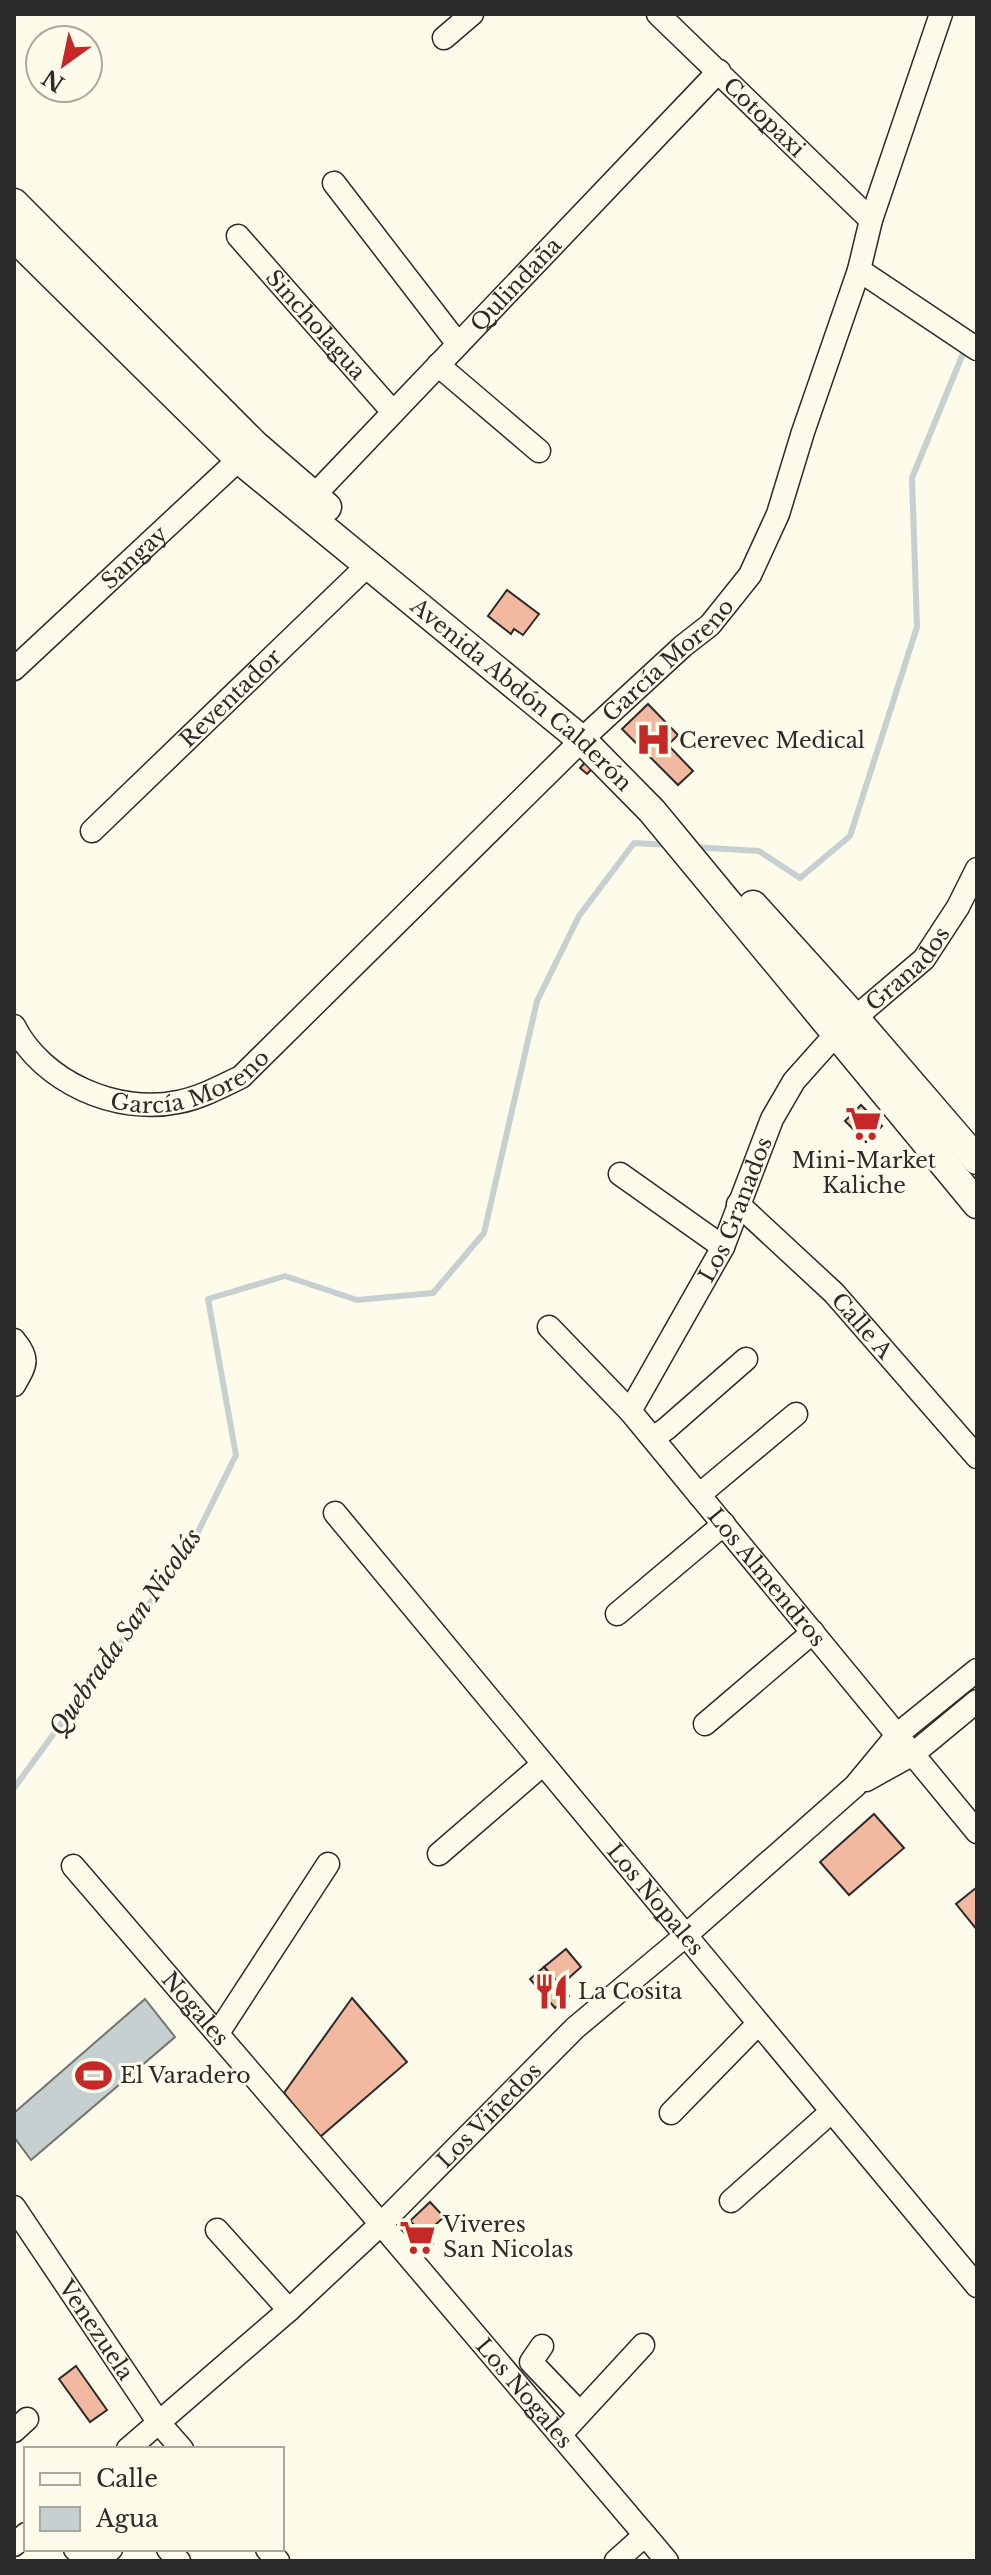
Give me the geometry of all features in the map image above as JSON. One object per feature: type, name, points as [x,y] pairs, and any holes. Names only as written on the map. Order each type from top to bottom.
[{"type":"main road","name":"Avenida Abdón Calderón","points":[[14,203],[247,452]]},
{"type":"main road","name":"Avenida Abdón Calderón","points":[[14,237],[247,452],[588,735],[659,807],[846,1026],[977,1160]]},
{"type":"main road","name":"Avenida Abdón Calderón","points":[[307,503],[368,565],[588,735]]},
{"type":"main road","name":"Avenida Abdón Calderón","points":[[846,1026],[977,1204]]},
{"type":"street","points":[[444,38],[472,14]]},
{"type":"street","name":"Cotopaxi","points":[[658,14],[871,220]]},
{"type":"street","name":"García Moreno","points":[[14,1026],[33,1054],[53,1071],[117,1102],[158,1105],[178,1102],[205,1094],[241,1077],[588,735],[683,646],[710,625],[750,575],[778,514],[859,270],[871,220],[941,14]]},
{"type":"street","name":"Qulindaña","points":[[307,503],[719,71]]},
{"type":"street","points":[[334,183],[458,344]]},
{"type":"street","name":"Sincholagua","points":[[238,236],[393,412]]},
{"type":"street","points":[[859,270],[977,349]]},
{"type":"street","points":[[438,365],[539,451]]},
{"type":"street","name":"Sangay","points":[[14,669],[247,452]]},
{"type":"street","name":"Reventador","points":[[92,831],[368,565]]},
{"type":"street","name":"Granados","points":[[846,1026],[924,959],[958,907],[977,869]]},
{"type":"street","name":"Los Granados","points":[[630,1411],[723,1247],[772,1119],[794,1081],[846,1026]]},
{"type":"street","points":[[620,1174],[723,1247]]},
{"type":"street","name":"Calle A","points":[[738,1204],[834,1293],[977,1457]]},
{"type":"street","name":"Los Almendros","points":[[549,1327],[653,1438],[977,1832]]},
{"type":"street","points":[[14,1340],[24,1352],[26,1361],[14,1385]]},
{"type":"street","points":[[653,1438],[746,1359]]},
{"type":"street","points":[[699,1495],[796,1414]]},
{"type":"street","name":"Los Nopales","points":[[335,1513],[831,2112],[973,2272]]},
{"type":"street","points":[[617,1614],[724,1524]]},
{"type":"street","points":[[705,1724],[813,1632]]},
{"type":"street","name":"Los Viñedos","points":[[130,2447],[289,2310],[381,2224],[575,2028],[855,1786],[898,1734],[977,1670]]},
{"type":"street","name":"Los Viñedos","points":[[855,1786],[913,1754],[977,1701]]},
{"type":"street","points":[[439,1854],[542,1765]]},
{"type":"street","points":[[218,2033],[328,1864]]},
{"type":"street","name":"Nogales","points":[[73,1866],[381,2224]]},
{"type":"street","points":[[671,2113],[758,2024]]},
{"type":"street","points":[[731,2201],[831,2112]]},
{"type":"street","name":"Venezuela","points":[[14,2207],[159,2423],[180,2447]]},
{"type":"street","name":"Los Nogales","points":[[381,2224],[667,2561]]},
{"type":"street","points":[[217,2230],[289,2310]]},
{"type":"street","points":[[560,2435],[643,2345]]},
{"type":"street","points":[[542,2346],[531,2362],[580,2413]]},
{"type":"street","points":[[616,2561],[645,2535]]},
{"type":"water","name":"El Varadero","points":[[145,1999],[175,2037],[31,2160],[14,2137],[14,2113]]},
{"type":"building","points":[[507,590],[539,614],[523,635],[514,629],[511,634],[488,616]]},
{"type":"building","name":"Cerevec Medical","points":[[648,704],[678,735],[668,745],[693,771],[678,785],[622,729]]},
{"type":"building","points":[[588,759],[595,766],[587,774],[580,768]]},
{"type":"building","name":"Mini-Market Kaliche","points":[[861,1105],[882,1126],[866,1142],[845,1121]]},
{"type":"building","points":[[874,1814],[904,1848],[849,1895],[820,1862]]},
{"type":"building","points":[[977,1887],[977,1930],[956,1904]]},
{"type":"building","points":[[566,1949],[581,1967],[560,1986],[544,1967]]},
{"type":"building","name":"La Cosita","points":[[544,1967],[569,1996],[555,2008],[530,1979]]},
{"type":"building","points":[[352,1998],[407,2062],[320,2137],[284,2093]]},
{"type":"building","points":[[430,2202],[444,2217],[424,2235],[410,2221]]},
{"type":"building","name":"Viveres San Nicolas","points":[[410,2221],[433,2244],[423,2254],[408,2239],[405,2226]]},
{"type":"building","points":[[76,2366],[107,2410],[90,2422],[59,2379]]},
{"type":"waterway","name":"Quebrada San Nicolás","points":[[692,847],[759,851],[800,878],[850,836],[917,627],[912,478],[962,356],[977,334]]},
{"type":"waterway","name":"Quebrada San Nicolás","points":[[14,1788],[190,1548],[236,1455],[208,1299],[285,1276],[357,1300],[433,1293],[484,1233],[537,1001],[579,916],[634,843],[669,845]]},
{"type":"place","name":"Cerevec Medical","points":[[653,740]]},
{"type":"place","name":"Mini-Market Kaliche","points":[[864,1124]]},
{"type":"place","name":"La Cosita","points":[[552,1991]]},
{"type":"place","name":"El Varadero","points":[[94,2075]]},
{"type":"place","name":"Viveres San Nicolas","points":[[417,2237]]}]
